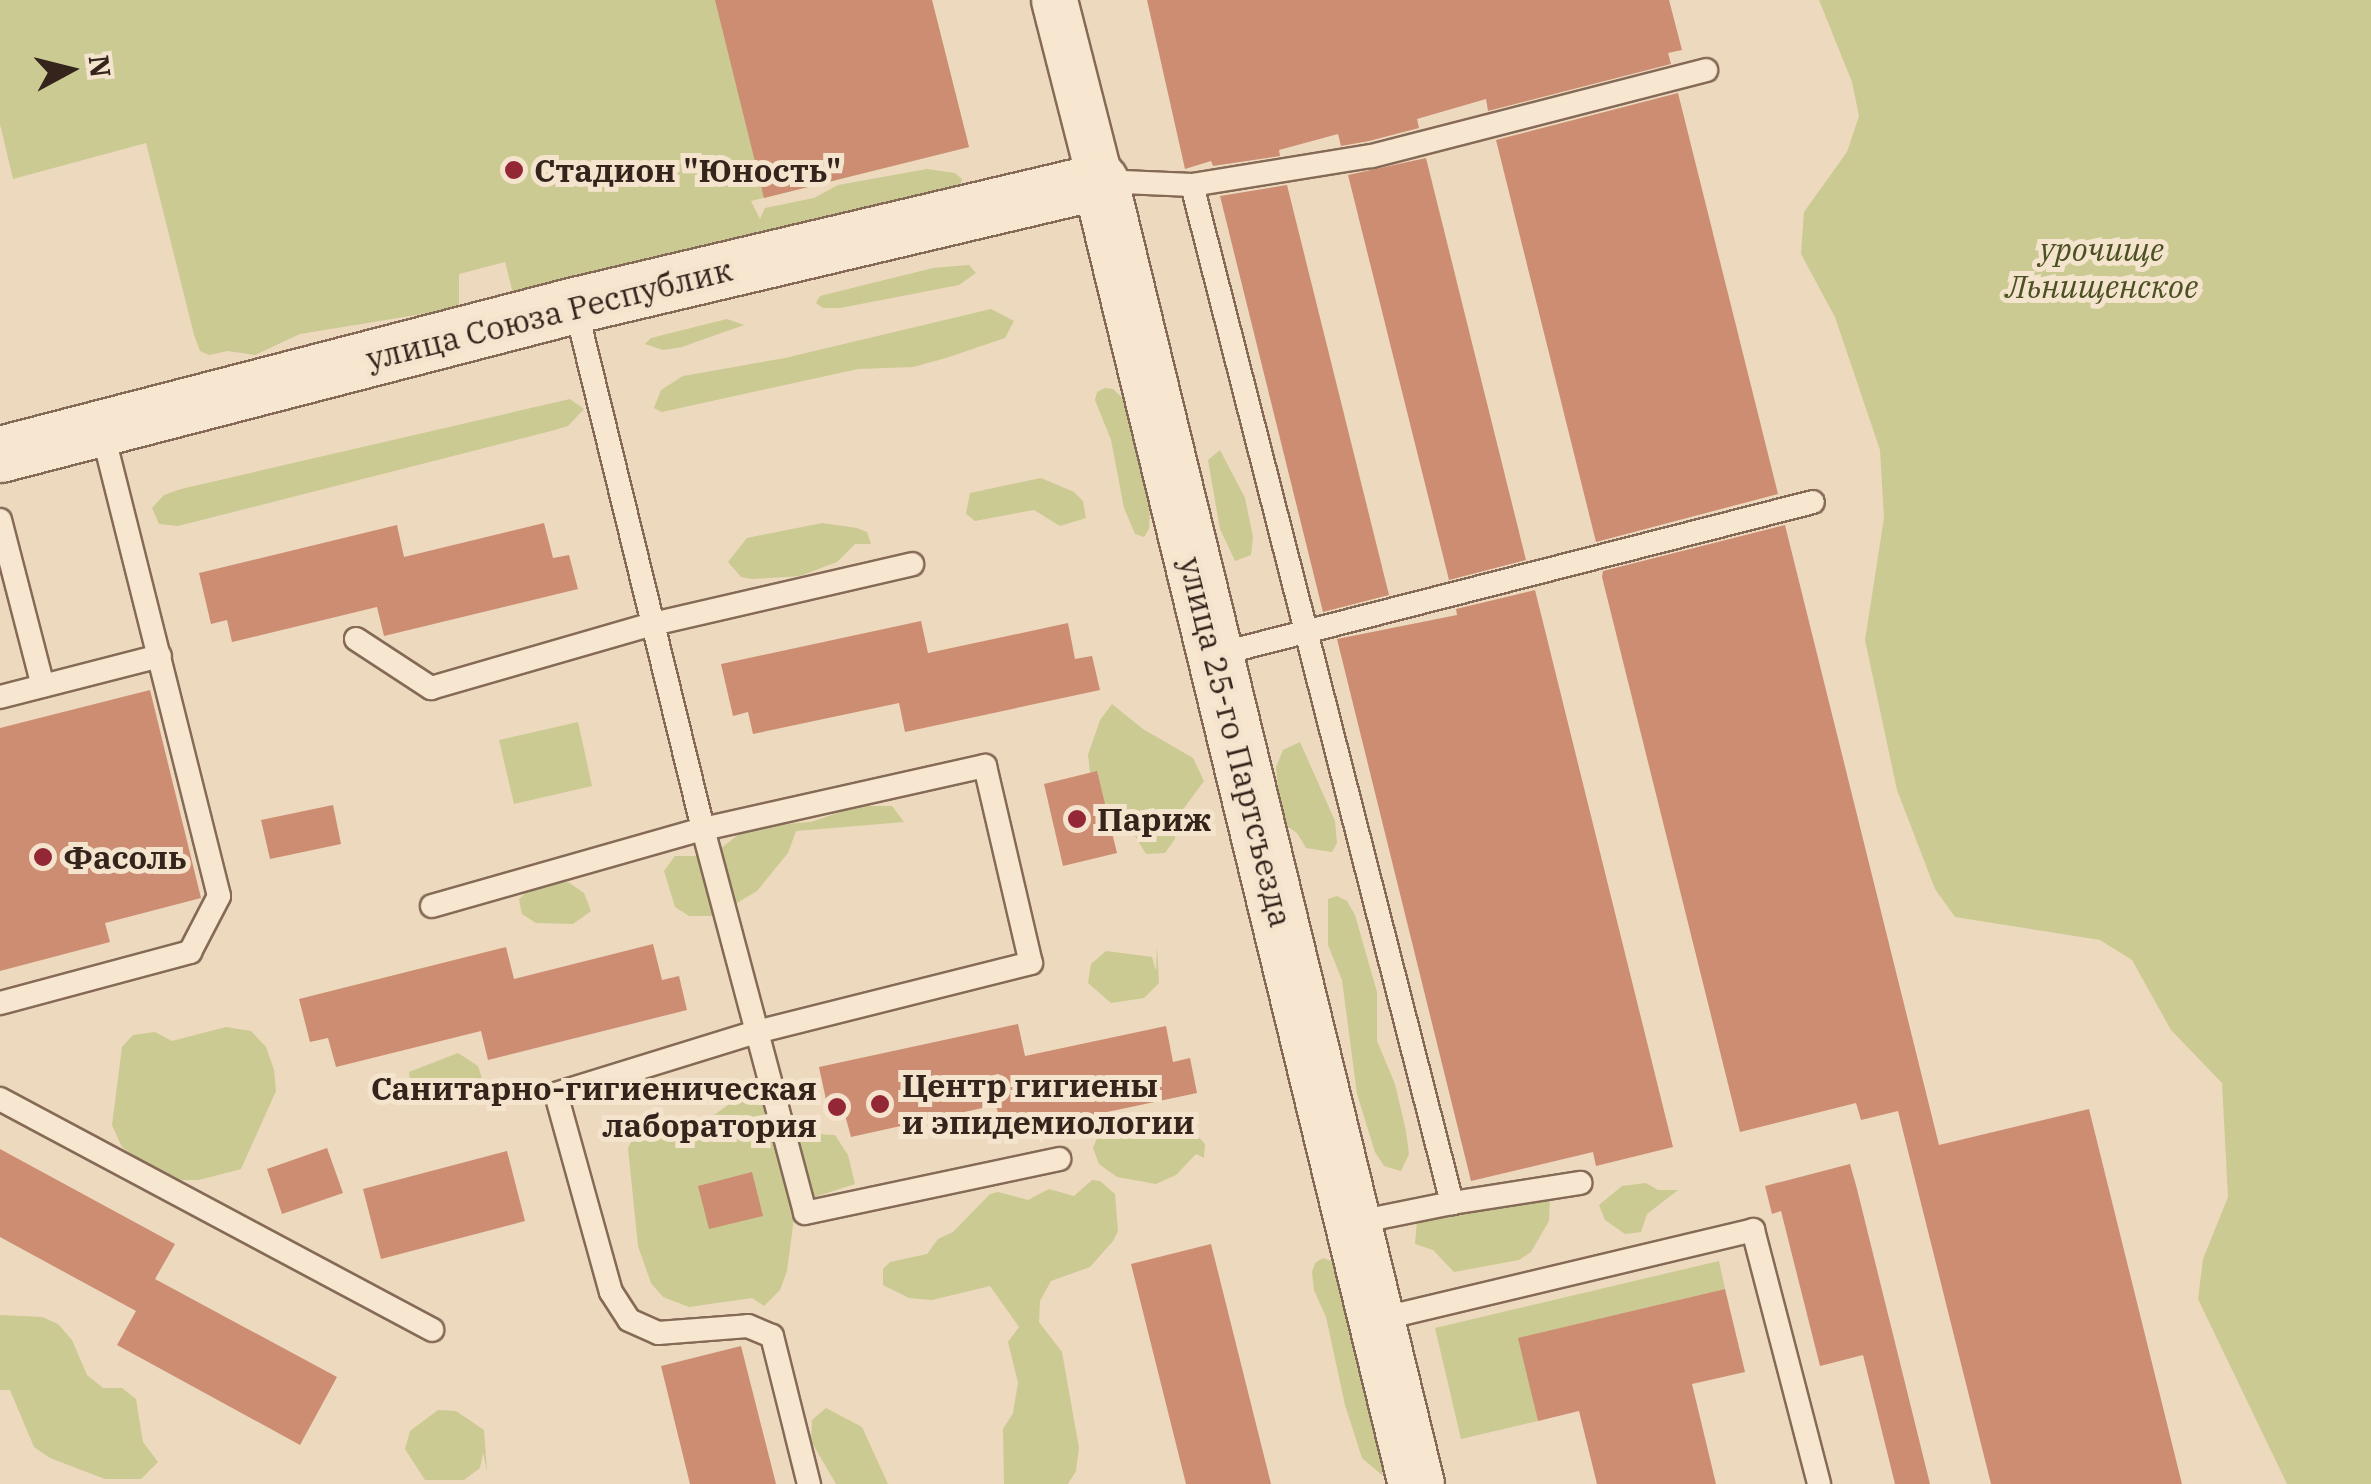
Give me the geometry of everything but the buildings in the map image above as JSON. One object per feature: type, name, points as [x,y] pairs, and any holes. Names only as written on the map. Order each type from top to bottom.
[{"type":"street","name":"улица 25-го Партсъезда","points":[[1054,0],[1416,1484]]},
{"type":"street","name":"улица Союза Республик","points":[[0,454],[574,305],[1100,181]]},
{"type":"lane","points":[[1100,181],[1192,185],[1372,156],[1706,70]]},
{"type":"lane","points":[[1192,185],[1452,1203]]},
{"type":"lane","points":[[574,305],[702,829],[805,1214],[1059,1159]]},
{"type":"lane","points":[[0,1003],[190,952],[218,896],[102,430]]},
{"type":"lane","points":[[1215,655],[1814,502]]},
{"type":"lane","points":[[0,520],[43,686]]},
{"type":"lane","points":[[356,639],[430,688],[653,624],[912,564]]},
{"type":"lane","points":[[0,697],[160,656]]},
{"type":"lane","points":[[432,906],[702,829],[985,766],[1030,963],[756,1032],[556,1094],[611,1292],[628,1320],[658,1333],[748,1326],[772,1336],[809,1484]]},
{"type":"lane","points":[[0,1098],[432,1330]]},
{"type":"lane","points":[[1353,1223],[1580,1183]]},
{"type":"lane","points":[[1376,1320],[1753,1230],[1819,1484]]},
{"type":"green space","name":"Стадион \"Юность\"","points":[[0,0],[932,0],[969,147],[751,201],[760,219],[765,208],[814,198],[838,185],[927,169],[955,173],[962,179],[960,187],[775,233],[766,230],[596,280],[513,293],[505,262],[459,274],[459,308],[300,334],[255,355],[228,351],[209,355],[200,351],[194,335],[146,143],[13,179],[0,124]]},
{"type":"green space","name":"урочище Льнищенское","points":[[1819,0],[2371,0],[2371,1484],[2287,1484],[2198,1299],[2203,1259],[2228,1197],[2222,1083],[2171,1030],[2132,960],[2100,940],[1955,917],[1935,889],[1897,790],[1865,640],[1884,518],[1880,450],[1835,317],[1801,254],[1804,212],[1847,152],[1859,116],[1852,82]]},
{"type":"green space","points":[[969,265],[976,273],[959,285],[840,308],[823,308],[816,303],[820,296],[933,268]]},
{"type":"green space","points":[[991,309],[1014,321],[1005,338],[946,358],[913,367],[858,369],[662,412],[654,408],[661,390],[683,376],[785,358]]},
{"type":"green space","points":[[727,319],[744,325],[682,347],[663,350],[645,344],[651,338]]},
{"type":"green space","points":[[1113,389],[1129,404],[1150,508],[1149,529],[1144,537],[1135,534],[1124,508],[1111,440],[1095,400],[1097,392]]},
{"type":"green space","points":[[570,399],[584,409],[568,426],[551,431],[178,526],[159,524],[152,508],[164,495],[181,489]]},
{"type":"green space","points":[[1220,450],[1245,498],[1253,537],[1251,555],[1235,561],[1220,529],[1208,460]]},
{"type":"green space","points":[[1041,478],[1074,492],[1083,501],[1086,518],[1060,526],[1034,510],[975,521],[966,514],[970,493]]},
{"type":"green space","points":[[822,523],[867,532],[871,544],[855,544],[837,562],[800,576],[741,577],[728,562],[747,538]]},
{"type":"green space","points":[[1112,704],[1143,729],[1193,758],[1204,781],[1176,819],[1175,839],[1165,853],[1146,854],[1118,808],[1102,802],[1092,789],[1088,755],[1100,720]]},
{"type":"green space","points":[[578,722],[592,786],[514,804],[499,740]]},
{"type":"green space","points":[[1300,742],[1335,821],[1337,843],[1332,852],[1306,848],[1297,833],[1281,822],[1276,767],[1283,750]]},
{"type":"green space","points":[[858,806],[892,806],[904,822],[796,831],[788,853],[757,891],[715,916],[689,916],[675,907],[664,871],[675,856],[711,856],[743,831],[811,822]]},
{"type":"green space","points":[[568,882],[584,893],[591,911],[573,924],[536,923],[522,914],[519,899],[532,887]]},
{"type":"green space","points":[[1337,896],[1347,901],[1355,915],[1377,992],[1377,1041],[1395,1084],[1406,1131],[1409,1154],[1401,1171],[1384,1166],[1375,1152],[1357,1094],[1342,980],[1328,945],[1328,899]]},
{"type":"green space","points":[[1157,947],[1159,983],[1144,998],[1111,1003],[1088,983],[1091,964],[1106,951],[1152,957],[1156,971]]},
{"type":"green space","points":[[226,1027],[251,1031],[266,1047],[274,1070],[276,1091],[241,1169],[199,1180],[178,1180],[154,1171],[122,1147],[112,1125],[122,1047],[133,1035],[155,1032],[172,1041]]},
{"type":"green space","points":[[458,1053],[478,1066],[485,1087],[477,1103],[425,1103],[411,1089],[409,1072]]},
{"type":"green space","points":[[762,1096],[776,1105],[797,1133],[835,1135],[848,1155],[855,1184],[796,1203],[787,1271],[780,1290],[764,1306],[752,1298],[689,1307],[663,1297],[651,1283],[638,1246],[628,1148],[639,1127],[657,1119],[696,1128],[728,1105]]},
{"type":"green space","points":[[1110,1122],[1130,1124],[1159,1138],[1192,1130],[1205,1144],[1204,1158],[1196,1154],[1176,1175],[1156,1184],[1117,1177],[1099,1164],[1093,1148],[1101,1128]]},
{"type":"green space","points":[[1092,1180],[1100,1181],[1115,1194],[1118,1231],[1090,1267],[1051,1281],[1040,1301],[1039,1322],[1062,1352],[1079,1448],[1076,1471],[1068,1484],[1004,1484],[1003,1429],[1013,1413],[1018,1383],[1008,1342],[1019,1327],[990,1286],[932,1300],[909,1298],[883,1285],[883,1269],[890,1262],[927,1254],[938,1239],[953,1232],[990,1194],[998,1192],[1028,1200],[1049,1189],[1074,1196]]},
{"type":"green space","points":[[1646,1183],[1658,1190],[1678,1190],[1647,1214],[1641,1232],[1625,1234],[1605,1220],[1599,1205],[1622,1186]]},
{"type":"green space","points":[[1550,1199],[1549,1221],[1531,1252],[1519,1260],[1454,1272],[1433,1250],[1415,1244],[1417,1221],[1433,1212]]},
{"type":"green space","points":[[1323,1258],[1331,1261],[1340,1281],[1373,1430],[1383,1454],[1382,1475],[1362,1458],[1345,1405],[1326,1317],[1314,1290],[1312,1272],[1315,1263]]},
{"type":"green space","points":[[1719,1261],[1725,1289],[1519,1338],[1538,1421],[1461,1439],[1435,1328]]},
{"type":"green space","points":[[0,1315],[42,1317],[58,1324],[72,1340],[87,1375],[103,1388],[122,1388],[136,1399],[143,1442],[158,1462],[141,1479],[105,1479],[50,1458],[34,1447],[10,1390],[0,1390]]},
{"type":"green space","points":[[826,1408],[862,1427],[888,1484],[836,1484],[811,1441],[812,1420]]},
{"type":"green space","points":[[438,1410],[456,1411],[484,1430],[487,1471],[483,1453],[480,1468],[464,1480],[425,1480],[405,1449],[410,1431]]},
{"type":"place","name":"Стадион \"Юность\"","points":[[514,170]]},
{"type":"place","name":"Париж","points":[[1077,819]]},
{"type":"place","name":"Фасоль","points":[[43,857]]},
{"type":"place","name":"Центр гигиены и эпидемиологии","points":[[880,1104]]},
{"type":"place","name":"Санитарно-гигиеническая лаборатория","points":[[837,1107]]}]
